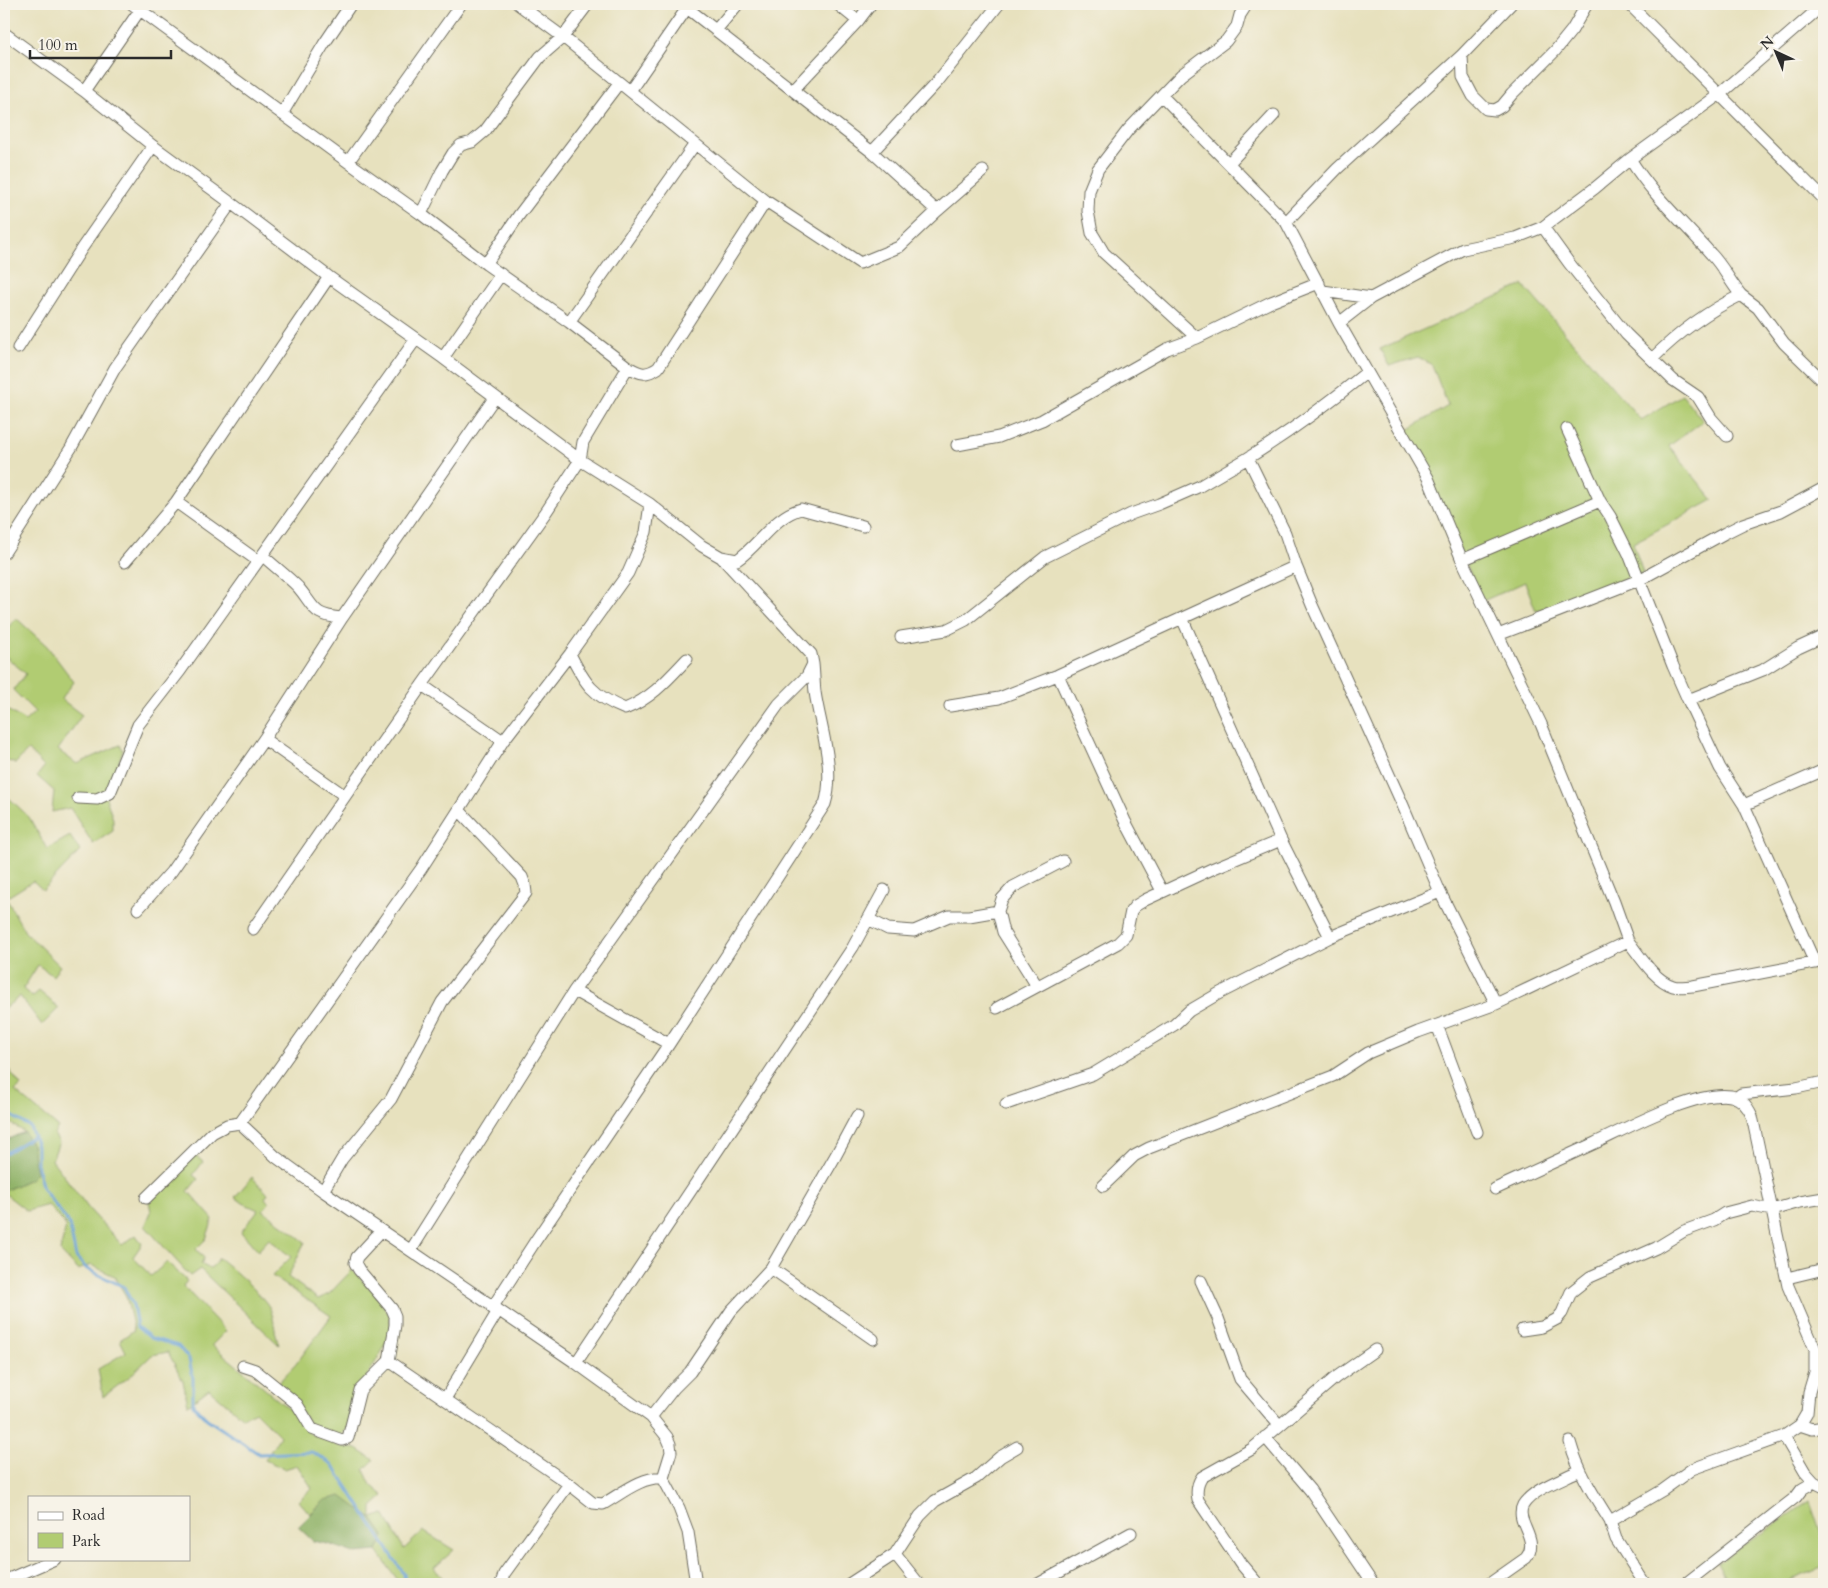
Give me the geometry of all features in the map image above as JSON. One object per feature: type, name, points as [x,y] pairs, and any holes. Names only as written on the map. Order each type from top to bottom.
[{"type":"street","points":[[282,114],[324,44],[352,4]]},
{"type":"street","points":[[348,162],[461,4]]},
{"type":"street","points":[[518,4],[563,36],[766,201],[860,263],[899,247],[982,171]]},
{"type":"street","points":[[421,214],[442,171],[454,153],[461,145],[472,142],[484,131],[540,57],[563,36],[588,4]]},
{"type":"street","points":[[716,30],[738,4]]},
{"type":"street","points":[[837,4],[858,21]]},
{"type":"street","points":[[793,90],[858,21],[871,4]]},
{"type":"street","points":[[872,152],[938,82],[999,4]]},
{"type":"street","points":[[1197,338],[1104,253],[1092,233],[1088,211],[1089,191],[1098,169],[1128,130],[1181,75],[1226,41],[1247,4]]},
{"type":"street","points":[[1286,222],[1337,170],[1462,55],[1512,4]]},
{"type":"street","points":[[1462,55],[1463,77],[1473,96],[1486,109],[1495,110],[1502,106],[1555,51],[1572,30],[1587,4]]},
{"type":"street","points":[[1629,4],[1824,199]]},
{"type":"street","points":[[1339,322],[1371,298],[1463,249],[1514,238],[1542,227],[1720,94],[1824,4]]},
{"type":"street","points":[[84,91],[139,6],[486,264],[569,322],[628,368],[640,373],[649,374],[658,368],[766,201]]},
{"type":"street","points":[[630,91],[684,6],[872,152],[937,211]]},
{"type":"street","points":[[4,33],[84,91],[153,146],[580,460],[650,504],[702,546],[721,557],[811,654],[828,767],[828,796],[825,804],[670,1044],[541,1232],[445,1399]]},
{"type":"street","points":[[486,264],[519,215],[619,83]]},
{"type":"street","points":[[1162,96],[1286,222],[1339,322],[1428,478],[1462,560],[1541,724],[1614,902],[1628,941],[1656,974],[1676,987],[1694,986],[1820,962],[1744,805],[1720,768],[1673,666],[1629,554],[1614,523],[1600,501],[1567,429]]},
{"type":"street","points":[[1229,163],[1274,115]]},
{"type":"street","points":[[569,322],[695,144]]},
{"type":"street","points":[[18,348],[82,248],[153,146]]},
{"type":"street","points":[[1630,160],[1661,202],[1713,256],[1741,295],[1758,308],[1784,343],[1824,382]]},
{"type":"street","points":[[5,549],[71,448],[115,368],[231,203]]},
{"type":"street","points":[[1542,227],[1626,334],[1673,380],[1698,397],[1711,418],[1727,436]]},
{"type":"street","points":[[442,358],[501,274]]},
{"type":"street","points":[[125,562],[176,502],[330,277]]},
{"type":"street","points":[[957,445],[999,436],[1042,420],[1167,349],[1197,338],[1271,302],[1321,287],[1371,298]]},
{"type":"street","points":[[1652,359],[1669,343],[1712,311],[1741,295]]},
{"type":"street","points":[[78,798],[97,799],[110,793],[132,738],[142,719],[180,671],[416,339]]},
{"type":"street","points":[[253,929],[422,685],[546,512],[580,460],[584,442],[628,368]]},
{"type":"street","points":[[901,637],[946,630],[966,620],[1045,557],[1131,514],[1200,486],[1278,440],[1368,372]]},
{"type":"street","points":[[138,909],[171,872],[264,739],[342,618],[495,397]]},
{"type":"street","points":[[1248,458],[1285,533],[1296,566],[1344,678],[1401,801],[1440,892],[1496,1004]]},
{"type":"street","points":[[1498,635],[1638,580],[1743,524],[1781,511],[1824,488]]},
{"type":"street","points":[[1462,560],[1600,501]]},
{"type":"street","points":[[176,502],[261,558],[297,586],[313,609],[327,617],[342,618]]},
{"type":"street","points":[[146,1198],[212,1133],[227,1125],[240,1123],[421,869],[503,741],[570,654],[628,572],[646,532],[650,504]]},
{"type":"street","points":[[721,557],[737,560],[748,553],[784,516],[792,511],[801,509],[863,526]]},
{"type":"street","points":[[950,706],[999,698],[1058,675],[1296,566]]},
{"type":"street","points":[[1182,618],[1281,840],[1330,937]]},
{"type":"street","points":[[1688,700],[1763,670],[1798,648],[1824,636]]},
{"type":"street","points":[[570,654],[581,675],[594,692],[609,702],[625,709],[639,703],[659,690],[688,659]]},
{"type":"street","points":[[411,1250],[574,991],[779,704],[807,676],[813,664]]},
{"type":"street","points":[[1058,675],[1125,820],[1162,891]]},
{"type":"street","points":[[422,685],[503,741]]},
{"type":"street","points":[[264,739],[345,796]]},
{"type":"street","points":[[1744,805],[1824,770]]},
{"type":"street","points":[[323,1192],[342,1159],[391,1099],[442,1002],[526,893],[522,877],[459,810]]},
{"type":"street","points":[[997,1008],[1118,943],[1126,935],[1131,911],[1134,906],[1162,891],[1281,840]]},
{"type":"street","points":[[1037,986],[1003,932],[998,911],[1002,899],[1014,887],[1063,861]]},
{"type":"street","points":[[576,1363],[847,956],[884,890]]},
{"type":"street","points":[[1006,1104],[1093,1074],[1174,1025],[1188,1011],[1330,937],[1440,892]]},
{"type":"street","points":[[868,920],[888,929],[914,931],[949,916],[969,916],[998,911]]},
{"type":"street","points":[[1104,1186],[1134,1156],[1149,1148],[1333,1076],[1368,1052],[1438,1024],[1496,1004],[1628,941]]},
{"type":"street","points":[[574,991],[670,1044]]},
{"type":"street","points":[[1438,1024],[1477,1132]]},
{"type":"street","points":[[1736,1098],[1741,1094],[1796,1088],[1824,1082]]},
{"type":"street","points":[[1495,1189],[1657,1114],[1708,1097],[1724,1095],[1736,1098],[1748,1107],[1752,1116],[1788,1286],[1815,1349],[1815,1372],[1809,1392],[1807,1413],[1800,1425],[1784,1436],[1692,1469],[1663,1490],[1610,1521]]},
{"type":"street","points":[[651,1416],[690,1372],[731,1311],[771,1268],[857,1116]]},
{"type":"street","points":[[240,1123],[276,1157],[323,1192],[411,1250],[495,1310],[576,1363],[651,1416],[670,1444],[671,1452],[663,1478],[679,1508],[688,1532],[696,1584]]},
{"type":"street","points":[[1522,1330],[1542,1327],[1557,1319],[1562,1313],[1571,1292],[1590,1277],[1656,1248],[1684,1231],[1714,1220],[1735,1209],[1752,1206],[1772,1210],[1824,1198]]},
{"type":"street","points":[[243,1366],[255,1370],[297,1404],[312,1429],[342,1440],[348,1438],[360,1390],[389,1361],[395,1325],[394,1312],[355,1262],[357,1256],[381,1231]]},
{"type":"street","points":[[771,1268],[873,1339]]},
{"type":"street","points":[[1787,1278],[1824,1269]]},
{"type":"street","points":[[1201,1281],[1218,1318],[1240,1380],[1279,1425]]},
{"type":"street","points":[[1258,1584],[1241,1564],[1198,1500],[1196,1494],[1197,1486],[1202,1477],[1252,1449],[1335,1378],[1375,1350]]},
{"type":"street","points":[[389,1361],[569,1484],[593,1503],[600,1505],[650,1478],[663,1478]]},
{"type":"street","points":[[1800,1425],[1812,1428],[1824,1427]]},
{"type":"street","points":[[1784,1436],[1805,1472],[1819,1484]]},
{"type":"street","points":[[1265,1437],[1310,1490],[1371,1583]]},
{"type":"street","points":[[1570,1442],[1580,1470],[1610,1521],[1616,1540],[1645,1584]]},
{"type":"street","points":[[849,1584],[895,1554],[920,1516],[935,1502],[976,1478],[1000,1457],[1017,1447]]},
{"type":"street","points":[[1489,1584],[1526,1558],[1530,1552],[1531,1543],[1520,1512],[1523,1506],[1533,1494],[1580,1470]]},
{"type":"street","points":[[502,1584],[504,1574],[569,1484]]},
{"type":"street","points":[[1685,1584],[1796,1497],[1802,1489],[1819,1484]]},
{"type":"street","points":[[1038,1584],[1131,1533]]},
{"type":"street","points":[[895,1554],[919,1584]]},
{"type":"street","points":[[4,1581],[53,1560]]},
{"type":"green space","points":[[1523,285],[1641,420],[1682,395],[1703,421],[1669,446],[1713,500],[1633,543],[1643,573],[1536,611],[1525,582],[1483,601],[1406,431],[1448,406],[1432,365],[1418,357],[1389,366],[1380,349]]},
{"type":"green space","points":[[16,618],[47,646],[74,682],[61,699],[82,715],[58,750],[77,764],[120,745],[123,750],[112,781],[104,792],[113,819],[113,831],[93,844],[70,808],[52,812],[54,791],[37,776],[44,767],[28,750],[15,764],[6,761],[4,756],[4,711],[6,709],[25,721],[35,712],[13,690],[26,674],[4,655],[4,632]]},
{"type":"green space","points":[[9,798],[29,817],[47,849],[70,836],[80,851],[43,890],[33,881],[6,898],[25,932],[60,966],[53,976],[38,965],[23,989],[32,997],[39,991],[59,1008],[42,1025],[20,996],[4,1009],[4,800]]},
{"type":"green space","points":[[4,1063],[21,1086],[15,1091],[58,1127],[54,1134],[59,1142],[52,1160],[89,1209],[122,1245],[136,1235],[142,1244],[133,1257],[151,1276],[167,1262],[187,1281],[183,1286],[226,1331],[212,1345],[296,1415],[309,1433],[339,1446],[357,1449],[374,1460],[364,1470],[371,1485],[384,1496],[372,1507],[372,1518],[325,1500],[310,1514],[299,1501],[312,1488],[297,1465],[285,1469],[265,1460],[280,1436],[255,1411],[243,1418],[209,1389],[188,1405],[183,1381],[168,1352],[152,1355],[129,1377],[103,1397],[98,1369],[126,1352],[120,1340],[134,1330],[126,1296],[114,1276],[91,1265],[78,1270],[60,1251],[66,1226],[48,1205],[27,1211],[4,1193],[4,1191],[30,1179],[32,1145],[24,1132],[4,1119]]},
{"type":"green space","points":[[24,1132],[32,1145],[36,1173],[30,1179],[4,1191],[4,1141]]},
{"type":"green space","points":[[194,1154],[203,1162],[193,1175],[198,1179],[188,1191],[213,1219],[206,1239],[196,1249],[204,1258],[201,1264],[210,1269],[219,1258],[256,1291],[271,1311],[279,1345],[200,1269],[190,1276],[145,1226],[151,1212],[149,1201]]},
{"type":"green space","points":[[252,1177],[268,1194],[265,1198],[269,1203],[263,1210],[305,1242],[288,1277],[318,1299],[329,1294],[352,1270],[375,1293],[389,1314],[391,1328],[384,1348],[351,1403],[348,1428],[340,1436],[311,1425],[278,1383],[296,1364],[331,1316],[272,1276],[291,1257],[269,1239],[258,1251],[241,1232],[258,1210],[235,1197]]},
{"type":"green space","points":[[341,1496],[372,1519],[384,1536],[377,1551],[354,1553],[313,1541],[298,1527],[325,1500]]},
{"type":"green space","points":[[1810,1501],[1824,1542],[1824,1567],[1781,1584],[1728,1584],[1717,1563]]},
{"type":"green space","points":[[384,1514],[404,1549],[423,1531],[454,1550],[434,1568],[448,1584],[398,1584],[397,1579],[377,1551],[384,1536],[372,1518]]},
{"type":"waterway","points":[[4,1111],[30,1127],[37,1146],[37,1167],[43,1189],[69,1224],[76,1257],[87,1269],[124,1287],[133,1305],[137,1327],[151,1338],[178,1346],[189,1359],[193,1378],[193,1405],[207,1419],[259,1454],[312,1452],[332,1464],[404,1574],[405,1584]]},
{"type":"waterway","points":[[4,1154],[34,1136]]}]
